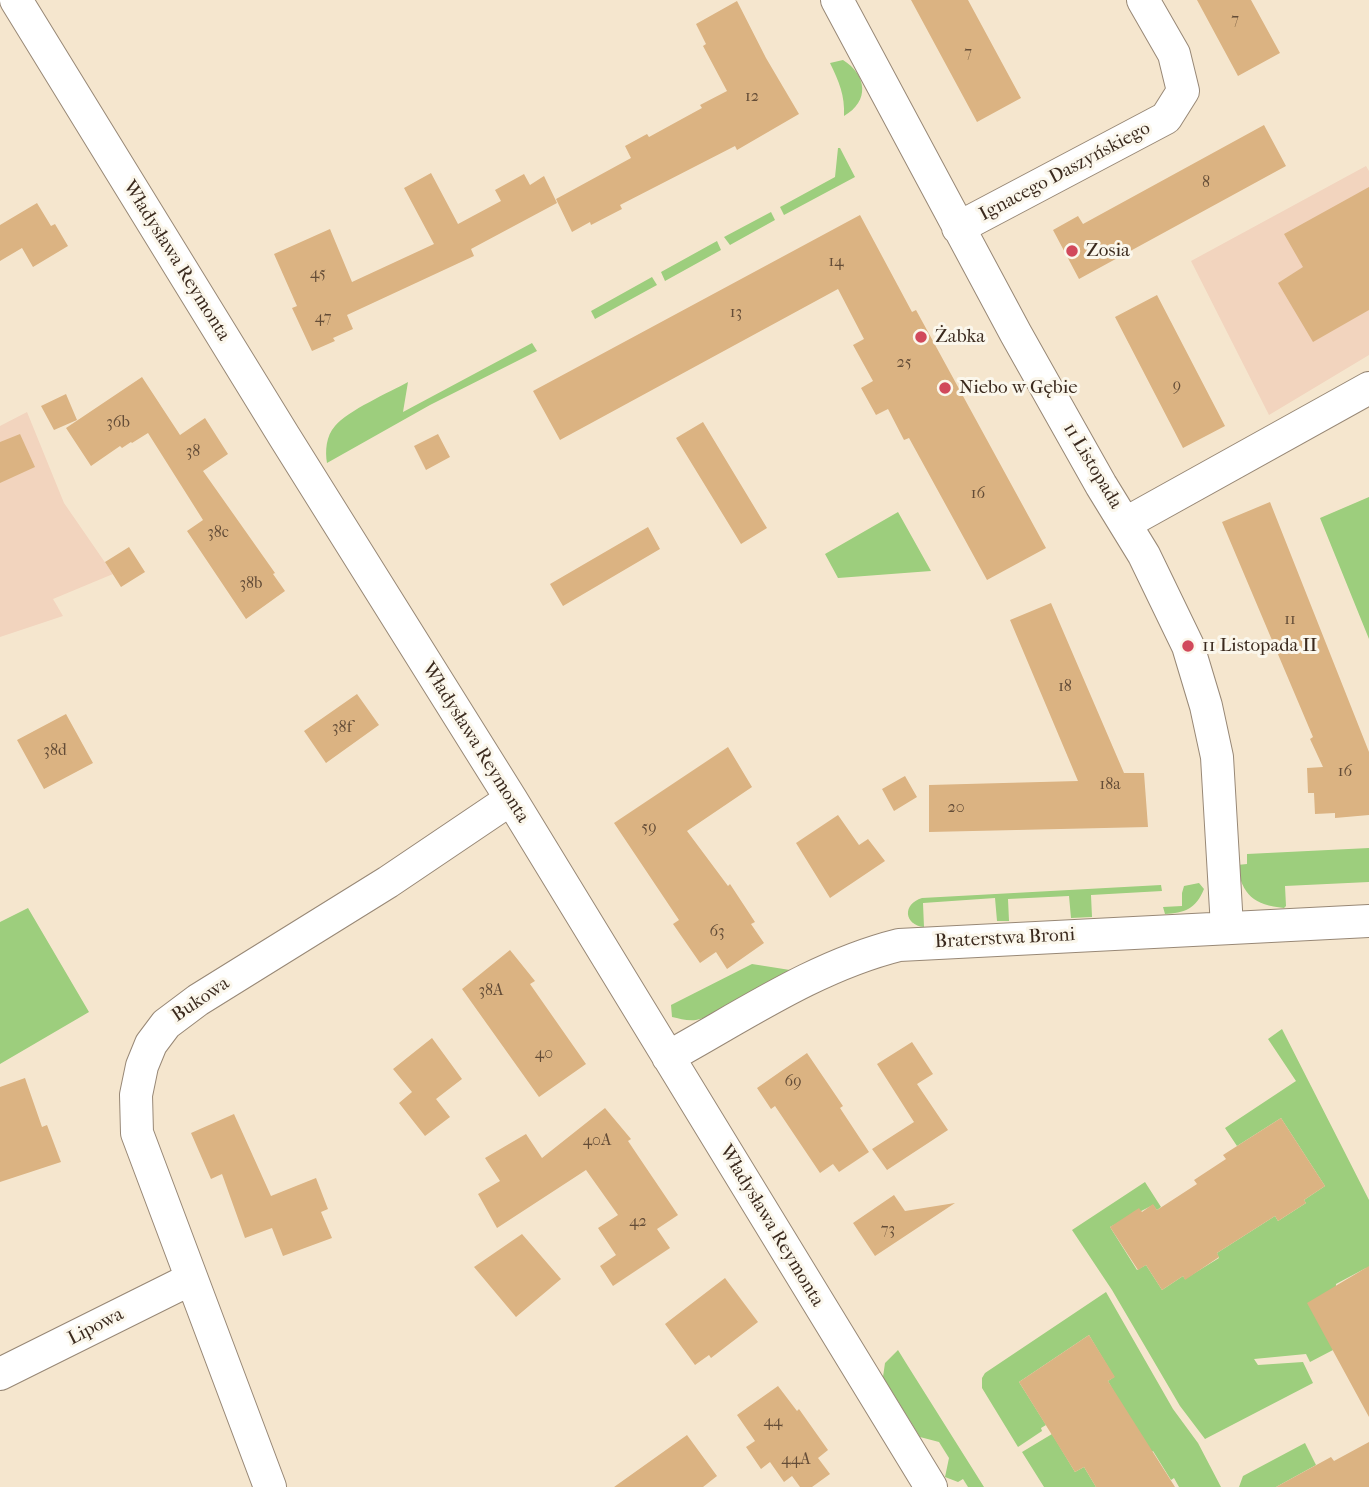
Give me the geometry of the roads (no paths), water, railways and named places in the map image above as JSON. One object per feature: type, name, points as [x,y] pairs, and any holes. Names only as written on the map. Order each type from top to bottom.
[{"type":"street","name":"Władysława Reymonta","points":[[16,0],[296,457],[511,799],[932,1487]]},
{"type":"street","name":"11 Listopada","points":[[836,0],[958,229],[1094,473],[1126,523],[1188,646],[1206,706],[1218,765],[1227,927]]},
{"type":"street","name":"Ignacego Daszyńskiego","points":[[958,229],[1166,118],[1183,90],[1174,54],[1143,0]]},
{"type":"street","points":[[1126,523],[1369,388]]},
{"type":"street","name":"Bukowa","points":[[270,1487],[137,1133],[136,1095],[142,1066],[151,1044],[166,1024],[198,1000],[388,882],[511,799]]},
{"type":"street","name":"Braterstwa Broni","points":[[668,1057],[805,979],[846,961],[899,945],[1369,922]]},
{"type":"street","name":"Lipowa","points":[[0,1374],[191,1279]]},
{"type":"place","name":"Zosia","points":[[1072,251]]},
{"type":"place","name":"Żabka","points":[[921,337]]},
{"type":"place","name":"Niebo w Gębie","points":[[945,388]]},
{"type":"place","name":"11 Listopada II","points":[[1188,646]]}]
